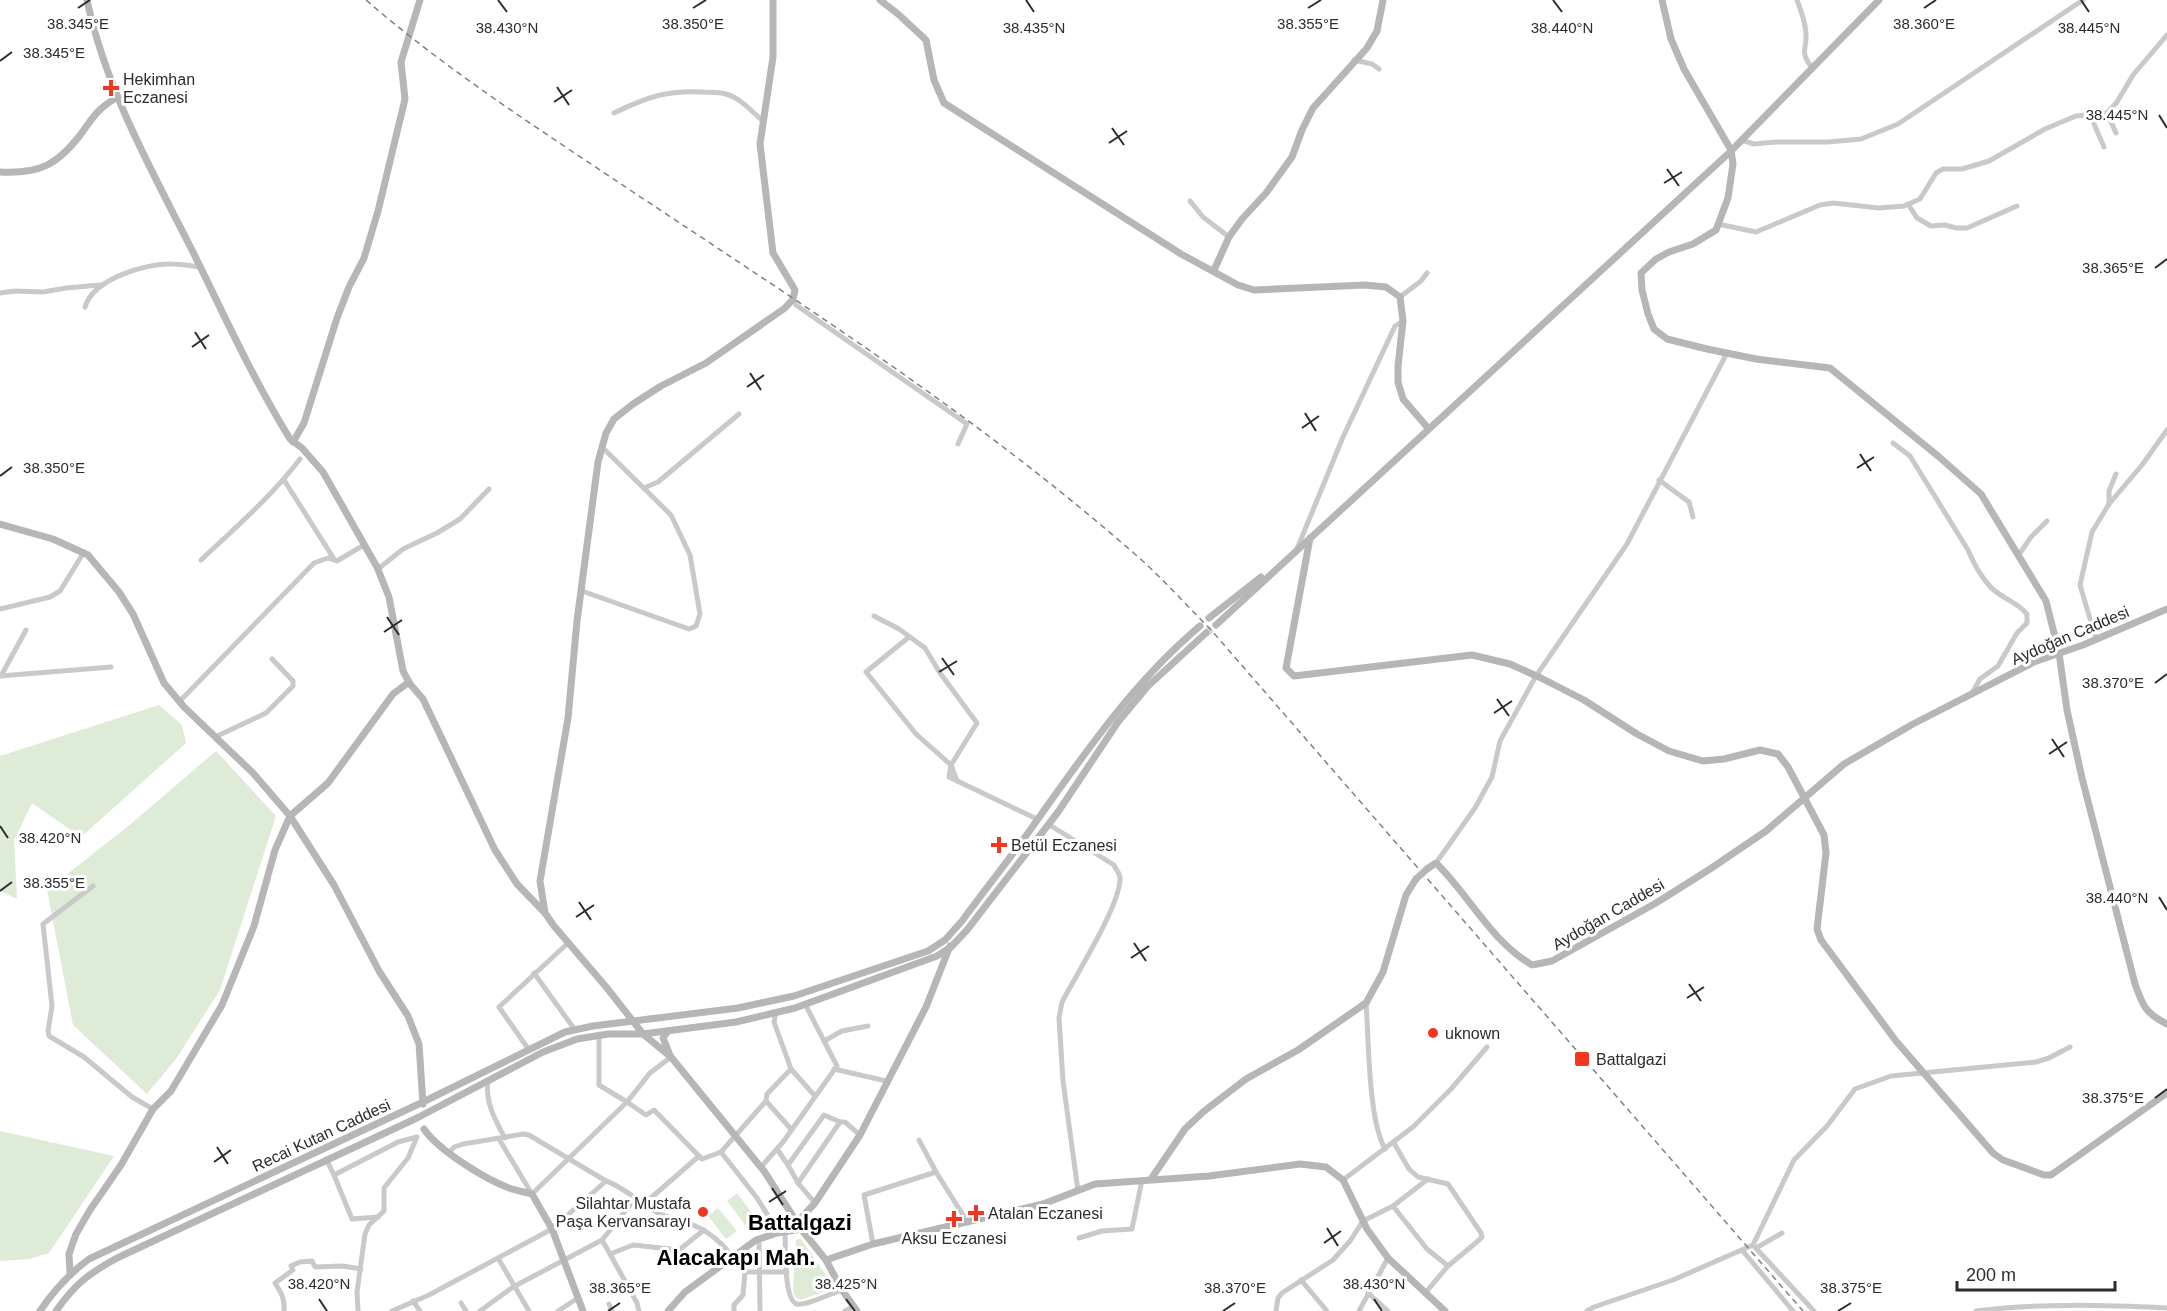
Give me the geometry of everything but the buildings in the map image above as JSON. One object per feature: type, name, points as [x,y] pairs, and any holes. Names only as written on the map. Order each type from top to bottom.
[{"type":"street","points":[[87,0],[98,48],[156,182],[226,323],[278,420],[293,442],[302,448],[323,472],[378,569],[389,597],[403,672],[423,699],[495,850],[517,884],[545,913],[643,1034],[671,1057],[761,1167],[801,1229],[826,1260],[855,1309],[846,1311]]},
{"type":"street","points":[[293,442],[304,423],[337,318],[364,258],[378,211],[405,99],[401,62],[420,0]]},
{"type":"street","points":[[545,913],[540,881],[568,717],[577,621],[598,462],[606,433],[614,418],[633,404],[661,386],[706,363],[785,308],[793,299],[795,291],[773,253],[760,144],[772,57],[773,0]]},
{"type":"street","points":[[880,0],[926,40],[934,80],[945,103],[1181,254],[1238,285],[1254,290],[1365,285],[1386,287],[1400,297],[1403,321],[1398,382],[1403,399],[1428,428]]},
{"type":"street","points":[[1214,270],[1230,237],[1242,219],[1266,193],[1292,157],[1313,108],[1367,48],[1377,31],[1383,0]]},
{"type":"street","points":[[1662,0],[1671,39],[1684,69],[1731,150],[1733,164],[1728,198],[1716,230],[1693,244],[1656,259],[1641,273],[1642,290],[1654,329],[1667,339],[1727,353],[1830,368],[1981,494],[2046,601],[2059,653],[2067,710],[2082,778],[2135,984],[2143,1007],[2167,1024]]},
{"type":"street","points":[[1797,0],[1806,34],[1804,58],[1812,68]]},
{"type":"street","points":[[1216,625],[1731,150],[1879,0]]},
{"type":"street","points":[[1741,140],[1754,144],[1861,139],[1898,124],[2083,0]]},
{"type":"street","points":[[1718,224],[1756,232],[1820,205],[1833,203],[1879,208],[1908,204],[1920,199],[1936,173],[1943,169],[1962,169],[1989,161],[2044,129],[2076,116],[2093,117],[2107,113],[2117,102],[2133,75],[2167,35]]},
{"type":"street","points":[[1354,60],[1372,64],[1379,69]]},
{"type":"street","points":[[614,113],[671,91],[713,92],[735,98],[763,121]]},
{"type":"street","points":[[0,172],[17,173],[39,170],[57,160],[104,104],[118,97]]},
{"type":"street","points":[[2107,113],[2116,133]]},
{"type":"street","points":[[2093,117],[2104,147]]},
{"type":"street","points":[[1190,201],[1203,217],[1230,237]]},
{"type":"street","points":[[1908,204],[1917,218],[1931,226],[1945,225],[1956,228],[1967,228],[2017,206]]},
{"type":"street","points":[[0,293],[43,292],[101,285],[147,267],[171,264],[200,267]]},
{"type":"street","points":[[1400,297],[1421,281],[1427,273]]},
{"type":"street","points":[[85,307],[91,294],[101,285]]},
{"type":"street","points":[[793,299],[796,305],[967,424],[958,444]]},
{"type":"street","points":[[1209,618],[1297,550],[1343,437],[1395,326],[1403,321]]},
{"type":"street","points":[[1151,1179],[1185,1129],[1203,1112],[1246,1079],[1298,1050],[1366,1003],[1383,972],[1407,896],[1416,879],[1436,863],[1475,808],[1492,777],[1500,741],[1536,676],[1627,544],[1727,353]]},
{"type":"street","points":[[644,488],[658,482],[740,414]]},
{"type":"street","points":[[2096,639],[2080,585],[2092,532],[2109,504],[2142,465],[2167,430]]},
{"type":"street","points":[[1893,443],[1910,456],[1968,550],[1973,563],[1995,591],[2021,606],[2027,614],[2027,623],[2017,633],[1998,666],[1980,679],[1972,694]]},
{"type":"street","points":[[582,591],[689,629],[696,626],[700,614],[690,555],[671,515],[602,447]]},
{"type":"street","points":[[201,560],[260,505],[300,459]]},
{"type":"street","points":[[2109,504],[2109,491],[2116,474]]},
{"type":"street","points":[[284,480],[335,560]]},
{"type":"street","points":[[1659,480],[1689,502],[1693,517]]},
{"type":"street","points":[[378,569],[403,549],[460,519],[489,489]]},
{"type":"street","points":[[2018,556],[2031,537],[2048,521]]},
{"type":"street","points":[[0,524],[53,539],[84,552],[124,599],[164,683],[179,702],[254,773],[290,816],[334,885],[379,971],[408,1016],[419,1044],[423,1102],[421,1116],[424,1129],[439,1146],[470,1167],[509,1188],[532,1194]]},
{"type":"street","points":[[1310,538],[1286,668],[1294,676],[1472,655],[1510,664],[1536,676],[1584,700],[1637,734],[1669,751],[1703,761],[1760,750],[1778,754],[1788,767],[1824,835],[1826,853],[1817,928],[1821,940],[1896,1041],[1992,1153],[2002,1160],[2044,1175],[2051,1175],[2167,1093]]},
{"type":"street","points":[[179,702],[314,563],[328,558],[335,560],[364,545]]},
{"type":"street","points":[[0,609],[50,597],[60,591],[84,552]]},
{"type":"street","name":"Aydoğan Caddesi","points":[[1436,863],[1518,957],[1532,965],[1552,961],[1656,903],[1766,831],[1844,764],[1912,724],[2034,662],[2167,609]]},
{"type":"street","points":[[874,616],[925,648],[940,673],[977,723],[951,765],[948,777],[1037,819]]},
{"type":"street","points":[[951,947],[945,940],[969,912],[1063,782],[1137,688],[1162,660],[1200,626]]},
{"type":"street","points":[[1,676],[26,630]]},
{"type":"street","points":[[801,1229],[802,1217],[815,1203],[860,1135],[886,1081],[927,1007],[951,947],[967,930],[1048,824],[1118,722],[1141,695],[1206,633]]},
{"type":"street","points":[[909,637],[866,672],[916,734],[951,765]]},
{"type":"street","points":[[216,737],[266,713],[292,686],[293,681],[272,659]]},
{"type":"street","points":[[1,676],[111,667]]},
{"type":"street","points":[[70,1273],[69,1254],[76,1234],[121,1165],[153,1110],[171,1091],[222,1005],[254,926],[275,850],[290,816],[328,783],[393,694],[409,682]]},
{"type":"street","points":[[1048,824],[1114,865],[1120,875],[1119,890],[1112,908],[1062,1002],[1059,1018],[1063,1081],[1078,1191]]},
{"type":"street","points":[[93,886],[43,924],[52,1006],[49,1036],[84,1057],[132,1097],[153,1110]]},
{"type":"street","name":"Recai Kutan Caddesi","points":[[40,1311],[55,1289],[70,1273],[89,1259],[423,1102],[565,1032],[738,1008],[794,996],[928,951],[945,940]]},
{"type":"street","points":[[529,1050],[499,1008],[568,943]]},
{"type":"street","name":"Recai Kutan Caddesi","points":[[56,1311],[70,1291],[89,1274],[117,1258],[421,1116],[543,1052],[577,1039],[643,1034],[736,1022],[776,1012],[805,1004],[937,956],[951,947]]},
{"type":"street","points":[[534,973],[575,1030]]},
{"type":"street","points":[[1366,1003],[1378,1137],[1385,1149]]},
{"type":"street","points":[[761,1167],[777,1149],[837,1066],[805,1004]]},
{"type":"street","points":[[776,1012],[774,1022],[791,1069],[815,1096]]},
{"type":"street","points":[[824,1041],[842,1031],[868,1026]]},
{"type":"street","points":[[668,1031],[663,1038],[671,1057]]},
{"type":"street","points":[[599,1036],[599,1085],[646,1115],[654,1110],[702,1159],[721,1152],[766,1101],[767,1094],[791,1069]]},
{"type":"street","points":[[1343,1180],[1394,1143],[1451,1089],[1487,1047]]},
{"type":"street","points":[[1755,1246],[1794,1160],[1827,1126],[1855,1089],[1891,1076],[2036,1062],[2070,1047]]},
{"type":"street","points":[[532,1194],[569,1161],[627,1102],[650,1072],[671,1057]]},
{"type":"street","points":[[834,1069],[886,1081]]},
{"type":"street","points":[[488,1082],[487,1097],[491,1102],[502,1138],[552,1229],[583,1311]]},
{"type":"street","points":[[766,1101],[791,1128]]},
{"type":"street","points":[[788,1165],[824,1115],[845,1122],[860,1135]]},
{"type":"street","points":[[798,1183],[840,1122]]},
{"type":"street","points":[[357,1311],[357,1292],[365,1234],[369,1225],[384,1211],[384,1188],[408,1158],[417,1137],[424,1129]]},
{"type":"street","points":[[450,1152],[454,1147],[463,1144],[523,1134],[674,1221],[685,1222],[712,1234],[745,1272],[744,1295],[734,1305],[734,1311]]},
{"type":"street","points":[[334,1174],[398,1142],[417,1137]]},
{"type":"street","points":[[919,1140],[968,1223]]},
{"type":"street","points":[[1394,1143],[1409,1169],[1418,1177],[1448,1184],[1482,1237],[1448,1266],[1426,1292]]},
{"type":"street","points":[[777,1149],[798,1183],[815,1203]]},
{"type":"street","points":[[721,1152],[757,1197],[767,1214]]},
{"type":"street","points":[[644,1204],[699,1156]]},
{"type":"street","points":[[326,1159],[352,1219],[378,1217]]},
{"type":"street","points":[[826,1260],[873,1244],[1043,1204],[1095,1184],[1209,1176],[1300,1164],[1326,1167],[1343,1180],[1363,1221],[1388,1258],[1444,1310]]},
{"type":"street","points":[[873,1244],[864,1195],[936,1172]]},
{"type":"street","points":[[1276,1311],[1280,1295],[1333,1260],[1350,1241],[1363,1221],[1393,1206],[1428,1179]]},
{"type":"street","points":[[1079,1238],[1102,1231],[1132,1229],[1142,1180]]},
{"type":"street","points":[[392,1311],[552,1229],[606,1181]]},
{"type":"street","points":[[480,1311],[513,1287],[602,1240],[635,1199]]},
{"type":"street","points":[[1393,1206],[1426,1249],[1448,1266]]},
{"type":"street","points":[[668,1311],[685,1292],[759,1239],[801,1229]]},
{"type":"street","points":[[610,1254],[633,1245],[679,1250],[704,1230]]},
{"type":"street","points":[[785,1232],[789,1296],[796,1303],[805,1303],[842,1290]]},
{"type":"street","points":[[1587,1311],[1673,1280],[1782,1233]]},
{"type":"street","points":[[759,1239],[760,1311]]},
{"type":"street","points":[[602,1240],[637,1303],[639,1311]]},
{"type":"street","points":[[1755,1246],[1814,1311]]},
{"type":"street","points":[[1742,1250],[1793,1311]]},
{"type":"street","points":[[498,1258],[529,1311]]},
{"type":"street","points":[[1359,1311],[1388,1258]]},
{"type":"street","points":[[284,1311],[285,1302],[275,1282],[293,1270],[291,1266],[300,1262],[312,1261],[315,1267],[343,1266],[361,1269]]},
{"type":"street","points":[[745,1272],[787,1272]]},
{"type":"street","points":[[1301,1280],[1319,1308],[1327,1311]]},
{"type":"street","points":[[1368,1293],[1388,1311]]},
{"type":"street","points":[[558,1311],[578,1298]]},
{"type":"street","points":[[413,1301],[420,1311]]},
{"type":"street","points":[[461,1303],[466,1311]]},
{"type":"street","points":[[609,1304],[612,1311]]},
{"type":"street","points":[[1976,1311],[2104,1305],[2167,1308]]},
{"type":"green space","points":[[159,705],[182,725],[186,743],[81,837],[32,803],[14,840],[17,899],[0,891],[0,756]]},
{"type":"green space","points":[[216,751],[276,816],[220,990],[176,1059],[147,1094],[73,1025],[47,890],[132,823]]},
{"type":"green space","points":[[0,1131],[114,1156],[49,1253],[30,1259],[0,1261]]},
{"type":"green space","points":[[737,1193],[755,1217],[745,1225],[727,1201]]},
{"type":"green space","points":[[718,1208],[737,1231],[726,1239],[708,1216]]},
{"type":"green space","points":[[801,1239],[832,1284],[829,1290],[800,1300],[795,1297],[793,1290],[796,1240]]},
{"type":"tunnel","points":[[1206,633],[1216,625]]},
{"type":"railway","points":[[366,0],[430,52],[496,100],[824,319],[949,407],[1070,500],[1140,559],[1212,631],[1803,1311]]},
{"type":"place","name":"Hekimhan Eczanesi","points":[[111,88]]},
{"type":"place","name":"Betül Eczanesi","points":[[999,845]]},
{"type":"place","name":"uknown","points":[[1433,1033]]},
{"type":"place","name":"Battalgazi","points":[[1582,1059]]},
{"type":"place","name":"Silahtar Mustafa Paşa Kervansarayı","points":[[703,1212]]},
{"type":"place","name":"Atalan Eczanesi","points":[[976,1213]]},
{"type":"place","name":"Aksu Eczanesi","points":[[954,1219]]},
{"type":"district","name":"Battalgazi","points":[[800,1222]]},
{"type":"district","name":"Alacakapı Mah.","points":[[736,1257]]}]
